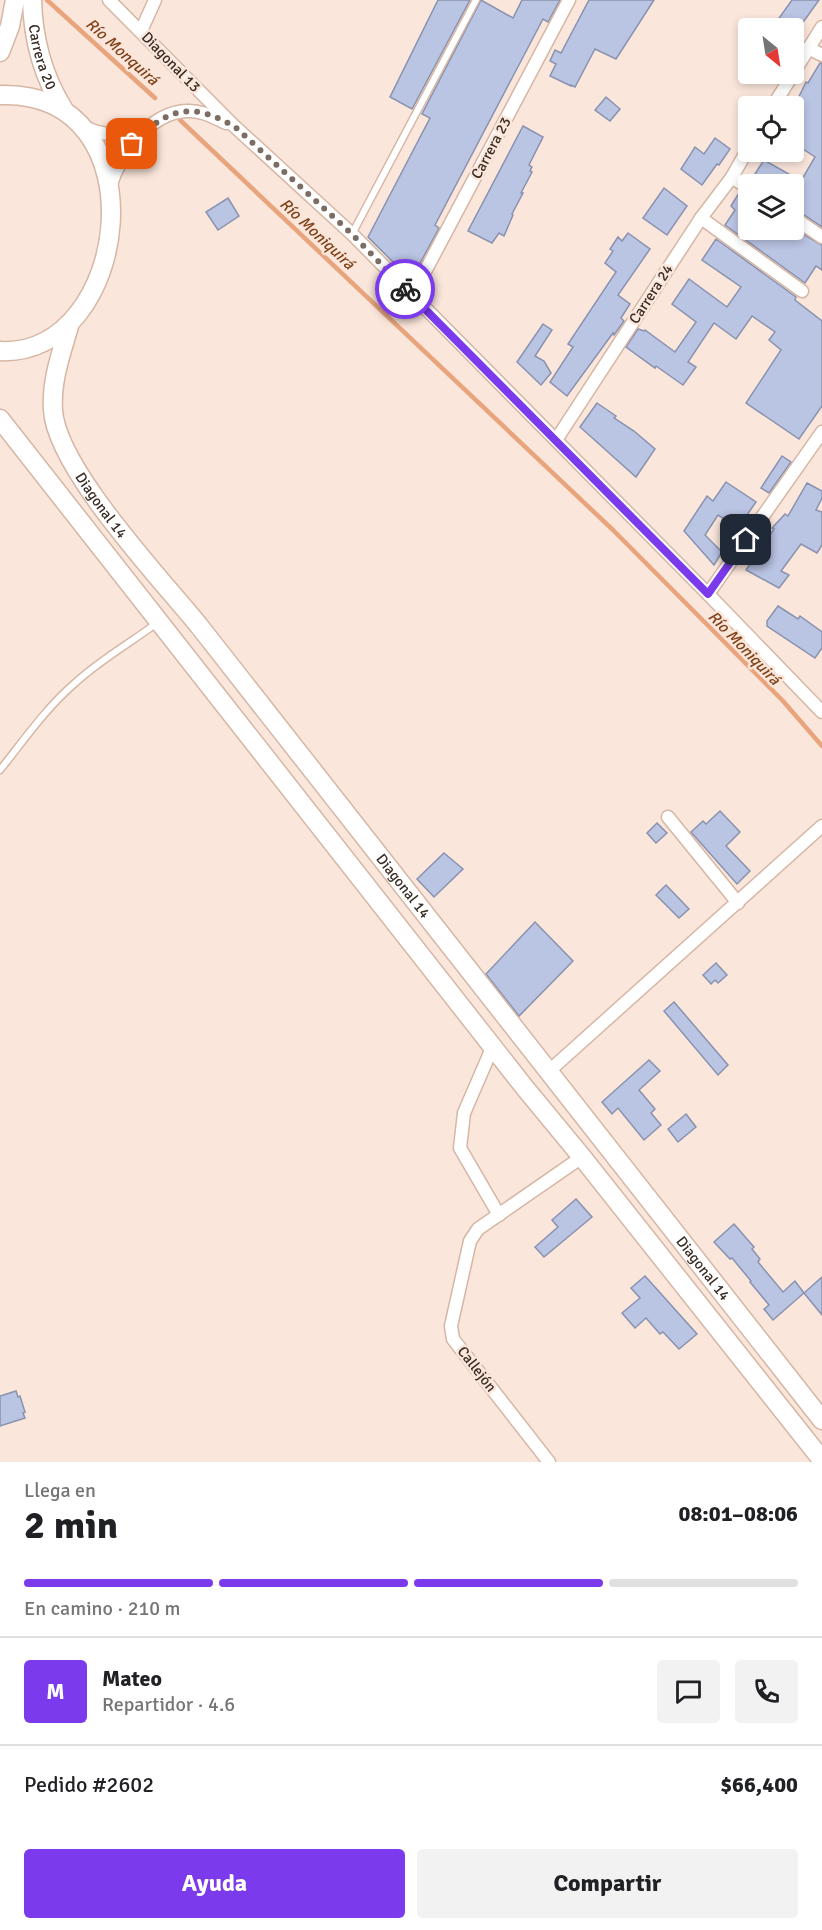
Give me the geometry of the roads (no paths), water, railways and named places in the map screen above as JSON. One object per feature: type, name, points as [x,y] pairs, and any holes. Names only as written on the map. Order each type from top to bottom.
[{"type":"street","name":"Carrera 20","points":[[32,0],[33,31],[39,58],[50,85],[98,148],[110,187],[111,230],[101,271],[82,309],[69,326]]},
{"type":"street","name":"Diagonal 13","points":[[109,0],[233,125],[352,234],[822,712]]},
{"type":"street","points":[[141,31],[155,0]]},
{"type":"street","name":"Carrera 23","points":[[412,296],[570,0]]},
{"type":"street","name":"Carrera 20","points":[[0,52],[10,26],[12,2]]},
{"type":"street","points":[[804,55],[822,27]]},
{"type":"street","points":[[808,48],[822,55]]},
{"type":"street","points":[[0,95],[23,95],[44,100],[71,115]]},
{"type":"street","name":"Diagonal 13","points":[[110,187],[118,165],[125,154],[141,135],[164,117],[186,111],[209,114],[233,125]]},
{"type":"street","name":"Diagonal 13","points":[[71,115],[87,129],[113,134],[139,131],[154,124]]},
{"type":"street","name":"Carrera 24","points":[[556,440],[700,218],[732,177],[741,162]]},
{"type":"street","points":[[732,177],[738,181]]},
{"type":"street","points":[[700,218],[802,291]]},
{"type":"street","points":[[804,225],[822,237]]},
{"type":"street","points":[[0,351],[10,352],[31,348],[51,339],[69,326]]},
{"type":"street","name":"Diagonal 14","points":[[69,326],[56,372],[53,411],[56,429],[62,444],[87,486],[115,525],[200,627],[822,1420]]},
{"type":"street","name":"Diagonal 14","points":[[0,418],[493,1046],[822,1460]]},
{"type":"street","points":[[708,594],[822,432]]},
{"type":"street","points":[[668,817],[738,903]]},
{"type":"street","points":[[548,1072],[822,826]]},
{"type":"street","points":[[493,1046],[464,1113],[460,1148],[499,1215],[582,1157]]},
{"type":"street","name":"Callejón","points":[[499,1215],[478,1229],[470,1242],[451,1326],[453,1339],[549,1462]]},
{"type":"lane","points":[[352,234],[476,0]]},
{"type":"lane","points":[[0,770],[47,710],[73,684],[93,667],[160,621]]},
{"type":"waterway","name":"Río Monquirá","points":[[47,0],[155,98]]},
{"type":"waterway","name":"Río Moniquirá","points":[[180,120],[613,530],[783,701],[822,746]]}]
